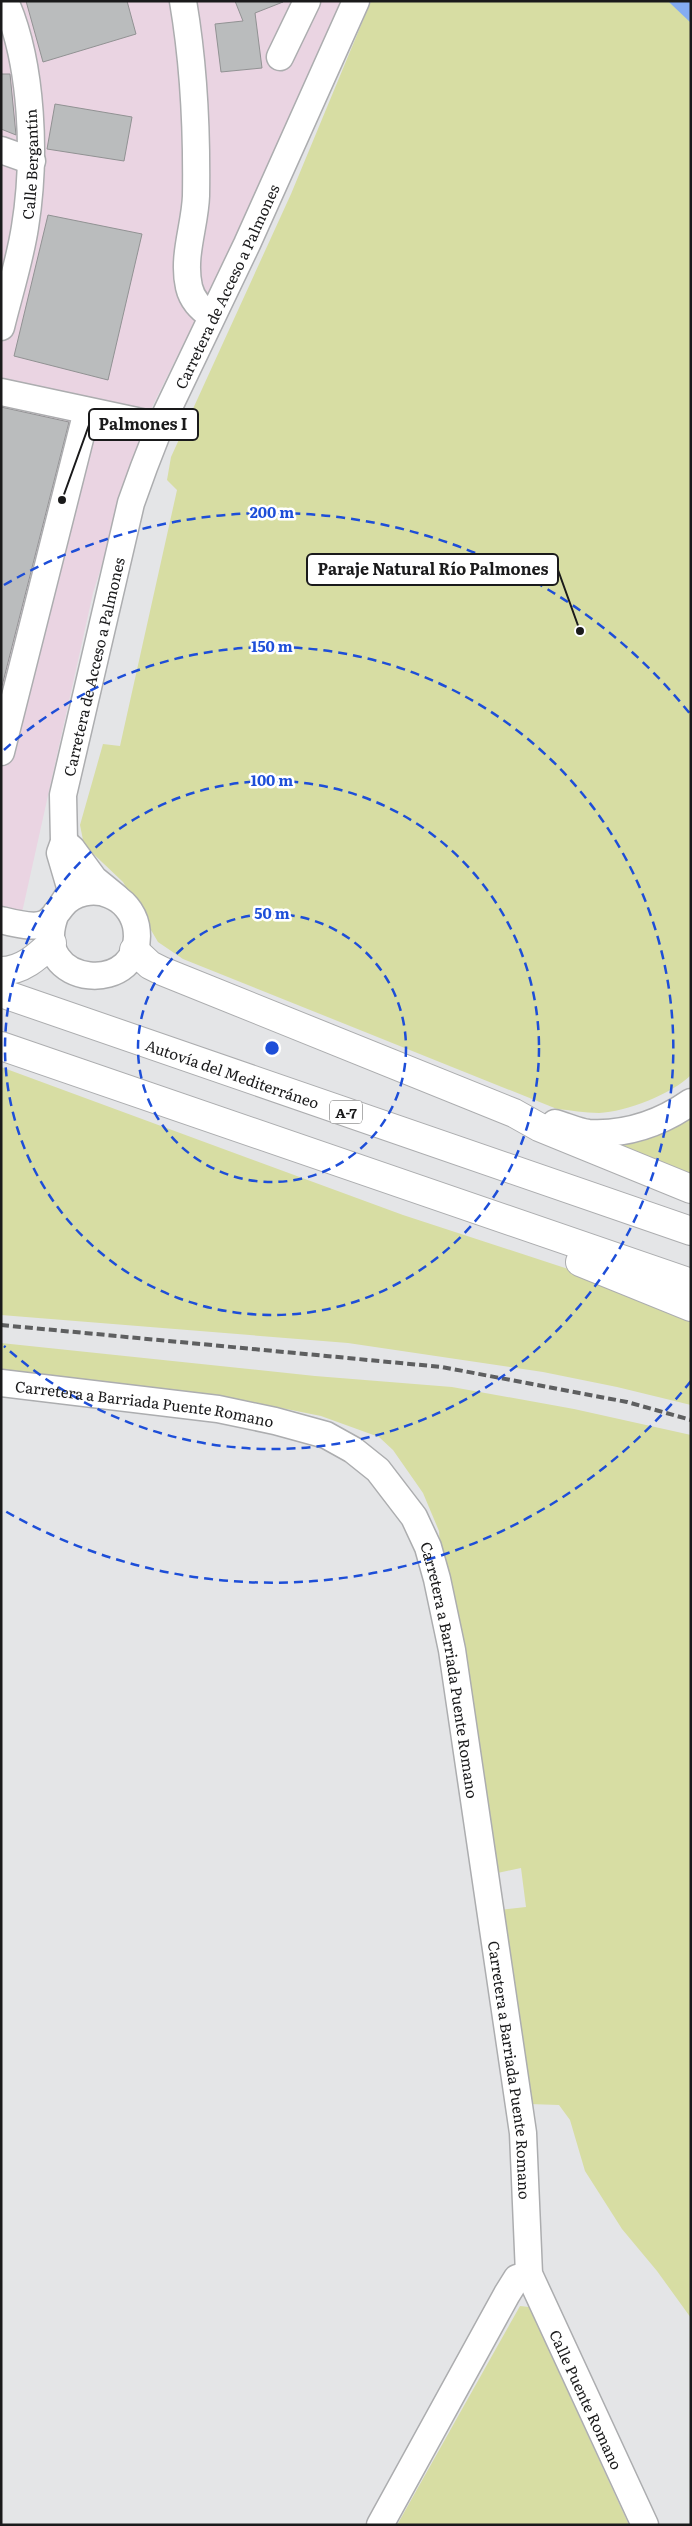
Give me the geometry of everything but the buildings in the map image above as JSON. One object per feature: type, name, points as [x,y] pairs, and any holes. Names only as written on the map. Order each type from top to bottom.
[{"type":"highway","points":[[1,972],[10,971],[25,965],[52,944]]},
{"type":"highway","points":[[134,950],[150,965],[162,971],[514,1113],[539,1128],[691,1189]]},
{"type":"highway","name":"Autovía del Mediterráneo","points":[[1,993],[691,1231]]},
{"type":"highway","points":[[1,1046],[691,1282]]},
{"type":"highway","points":[[495,1214],[530,1242],[691,1308]]},
{"type":"street","name":"Calle Bergantín","points":[[1,327],[25,228],[32,162],[26,77],[6,1]]},
{"type":"street","points":[[183,1],[190,46],[196,162],[195,204],[189,240],[188,278],[192,296],[201,308],[211,316]]},
{"type":"street","points":[[280,57],[307,1]]},
{"type":"street","name":"Carretera de Acceso a Palmones","points":[[59,909],[69,894],[70,888],[60,852],[64,842],[63,795],[131,503],[160,426],[247,244],[356,1]]},
{"type":"street","points":[[1,150],[32,162]]},
{"type":"street","points":[[195,204],[198,217],[199,258],[202,272],[209,282],[223,293]]},
{"type":"street","points":[[1,392],[160,426]]},
{"type":"street","points":[[1,752],[87,411]]},
{"type":"street","points":[[59,909],[52,923],[52,944],[61,962],[73,971],[88,977],[98,977],[118,970],[134,950],[137,935],[136,925],[129,911],[94,878],[72,849],[64,842]]},
{"type":"street","points":[[1,920],[11,923],[41,925],[48,922],[59,909],[80,894],[90,892],[100,892],[119,900]]},
{"type":"street","points":[[514,1113],[587,1133],[618,1133],[662,1119],[691,1102]]},
{"type":"street","name":"Carretera a Barriada Puente Romano","points":[[1,1383],[218,1409],[275,1421],[326,1435],[353,1450],[378,1470],[414,1517],[428,1547],[437,1579],[454,1670],[523,2133],[529,2274]]},
{"type":"street","points":[[380,2525],[507,2294],[517,2278],[529,2274]]},
{"type":"street","name":"Calle Puente Romano","points":[[529,2274],[644,2525]]},
{"type":"shaded area","points":[[1,1],[344,1],[224,262],[152,407],[93,593],[21,917],[1,909]]},
{"type":"green space","points":[[371,1],[691,1],[691,1075],[672,1089],[648,1101],[610,1112],[588,1113],[557,1109],[183,959],[158,942],[123,882],[84,845],[80,825],[103,744],[120,746],[177,490],[167,480],[171,457],[291,194]]},
{"type":"green space","points":[[1,1067],[403,1215],[614,1284],[691,1320],[691,1405],[543,1372],[348,1343],[1,1315]]},
{"type":"green space","points":[[691,1113],[691,1178],[605,1143]]},
{"type":"green space","points":[[1,1343],[315,1376],[452,1387],[574,1409],[691,1435],[691,2318],[657,2271],[622,2229],[585,2171],[570,2120],[559,2105],[529,2104],[500,1910],[526,1907],[521,1868],[493,1874],[441,1561],[439,1531],[423,1493],[393,1450],[379,1437],[321,1416],[216,1395],[1,1369]]},
{"type":"green space","points":[[520,2306],[529,2307],[629,2525],[397,2525]]},
{"type":"water","points":[[668,1],[691,1],[691,23],[671,4]]},
{"type":"railway","points":[[1,1325],[442,1367],[627,1402],[691,1420]]},
{"type":"place","name":"Palmones I","points":[[62,500]]},
{"type":"place","name":"Paraje Natural Río Palmones","points":[[580,631]]}]
